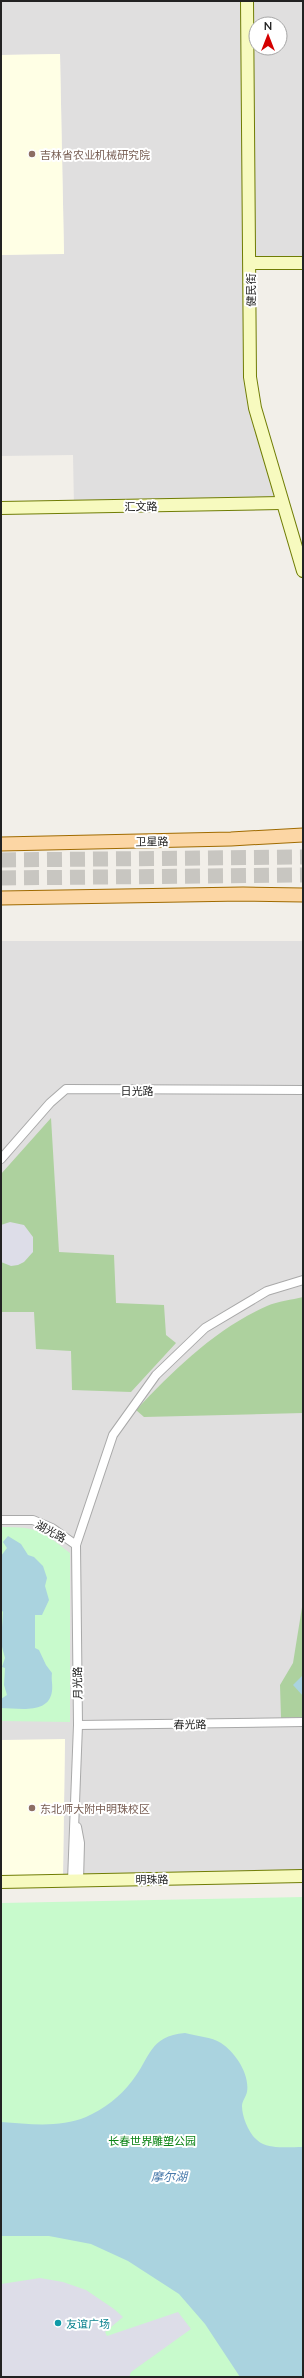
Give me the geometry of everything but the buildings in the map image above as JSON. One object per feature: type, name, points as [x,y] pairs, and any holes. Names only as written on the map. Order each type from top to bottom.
[{"type":"main road","name":"卫星路","points":[[1,844],[231,839],[303,835]]},
{"type":"main road","points":[[1,898],[243,894],[303,895]]},
{"type":"street","name":"健民街","points":[[247,1],[250,377],[255,408],[281,503],[303,571]]},
{"type":"street","points":[[250,263],[303,263]]},
{"type":"street","name":"汇文路","points":[[1,508],[281,503]]},
{"type":"street","name":"日光路","points":[[1,1159],[50,1103],[66,1089],[303,1090]]},
{"type":"street","name":"月光路","points":[[76,1881],[72,1842],[76,1820],[78,1725],[76,1545],[113,1435],[156,1375],[205,1328],[267,1291],[303,1280]]},
{"type":"street","name":"湖光路","points":[[1,1520],[33,1520],[52,1528],[76,1545]]},
{"type":"street","name":"春光路","points":[[78,1725],[303,1722]]},
{"type":"street","name":"明珠路","points":[[1,1882],[303,1876]]},
{"type":"shaded area","points":[[1,1],[303,1],[303,263],[250,263],[250,377],[281,503],[74,507],[73,455],[1,456],[1,255],[64,253],[60,54],[1,55]]},
{"type":"shaded area","name":"吉林省农业机械研究院","points":[[60,54],[64,254],[1,255],[1,55]]},
{"type":"shaded area","points":[[1,941],[303,941],[303,1871],[63,1876],[65,1740],[1,1740]]},
{"type":"shaded area","points":[[10,1222],[24,1225],[33,1237],[33,1252],[24,1262],[11,1266],[1,1262],[1,1225]]},
{"type":"shaded area","name":"东北师大附中明珠校区","points":[[65,1739],[63,1876],[1,1876],[1,1740]]},
{"type":"shaded area","name":"友谊广场","points":[[40,2278],[63,2282],[86,2290],[114,2309],[123,2317],[105,2332],[107,2336],[178,2312],[191,2329],[131,2372],[129,2377],[1,2377],[1,2284]]},
{"type":"green space","points":[[51,1118],[59,1252],[114,1255],[116,1303],[164,1305],[166,1335],[176,1343],[131,1392],[72,1390],[71,1351],[36,1349],[34,1312],[1,1312],[1,1174]]},
{"type":"green space","points":[[303,1297],[303,1413],[144,1417],[136,1410],[181,1365],[230,1326],[271,1304]]},
{"type":"green space","points":[[1,1527],[24,1528],[38,1531],[52,1539],[70,1553],[70,1722],[1,1721]]},
{"type":"green space","points":[[303,1601],[303,1717],[281,1718],[280,1685],[293,1663]]},
{"type":"green space","name":"长春世界雕塑公园","points":[[303,1897],[303,2377],[1,2377],[1,1903]]},
{"type":"water","points":[[8,1536],[21,1544],[28,1555],[34,1557],[43,1566],[47,1578],[45,1586],[49,1600],[42,1615],[35,1615],[35,1648],[39,1650],[46,1665],[52,1673],[52,1691],[50,1699],[39,1707],[24,1709],[1,1708],[1,1699],[7,1695],[4,1685],[5,1668],[2,1667],[5,1658],[1,1643],[3,1612],[1,1609],[1,1556],[7,1548],[3,1542]]},
{"type":"water","points":[[303,1675],[303,1696],[293,1685]]},
{"type":"water","name":"摩尔湖","points":[[185,2033],[217,2041],[226,2047],[236,2058],[244,2071],[247,2085],[247,2092],[242,2104],[243,2116],[247,2127],[257,2140],[270,2146],[303,2147],[303,2377],[240,2377],[205,2324],[179,2294],[128,2261],[91,2244],[49,2236],[1,2236],[1,2122],[55,2124],[66,2123],[93,2114],[111,2102],[127,2087],[157,2043],[164,2038]]},
{"type":"tunnel","points":[[1,860],[303,857]]},
{"type":"tunnel","points":[[1,878],[303,875]]},
{"type":"place","name":"吉林省农业机械研究院","points":[[32,154]]},
{"type":"place","name":"东北师大附中明珠校区","points":[[32,1808]]},
{"type":"place","name":"友谊广场","points":[[58,2323]]}]
